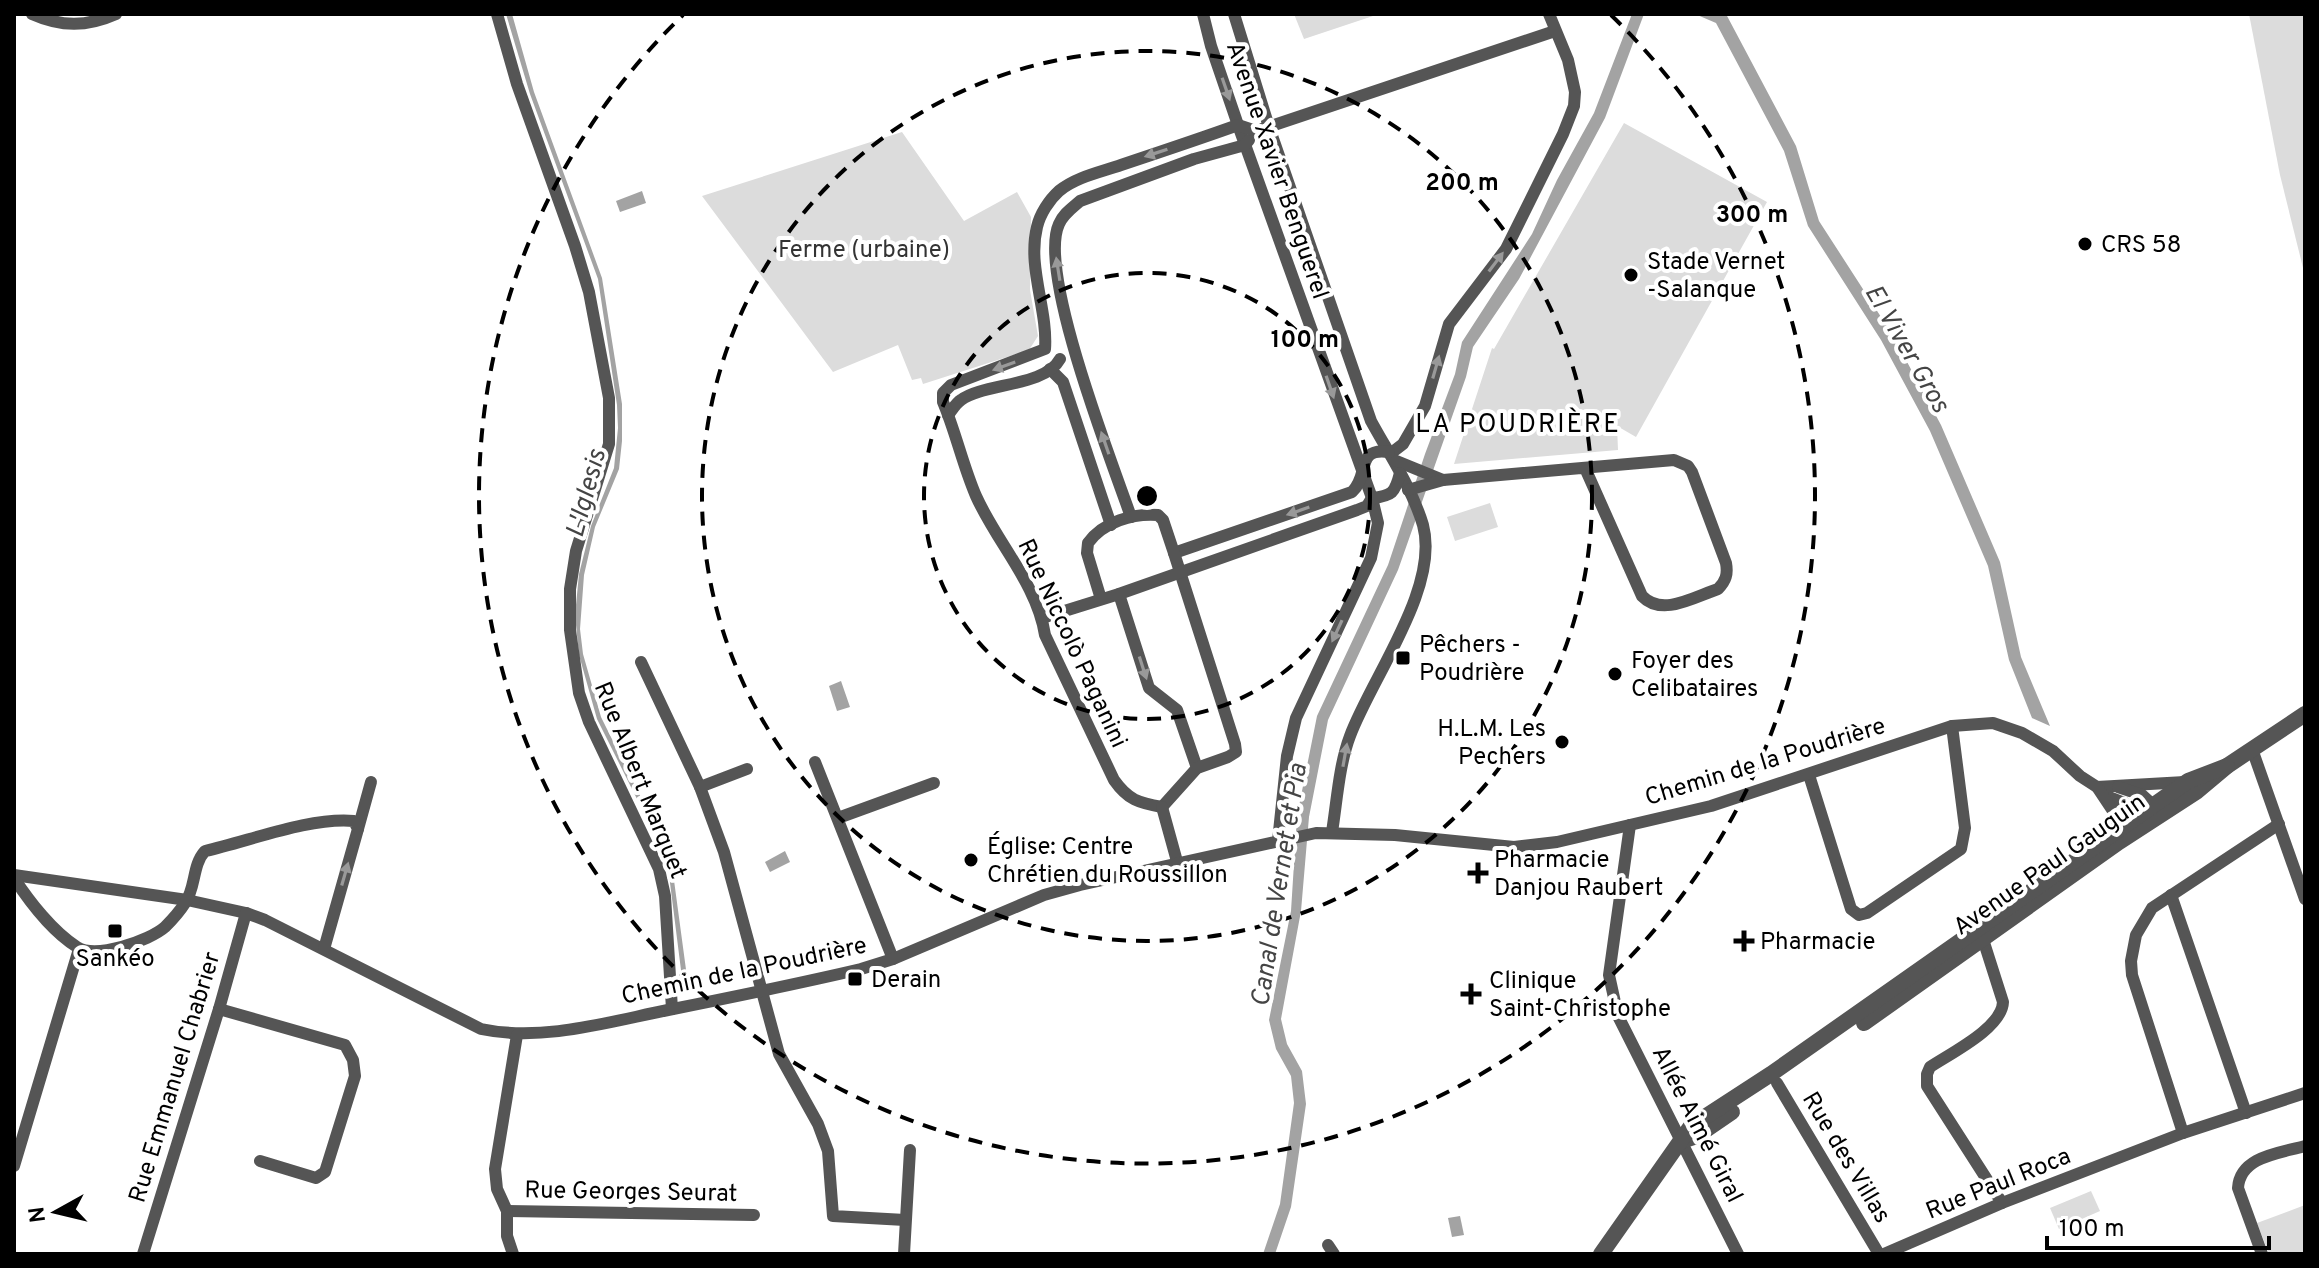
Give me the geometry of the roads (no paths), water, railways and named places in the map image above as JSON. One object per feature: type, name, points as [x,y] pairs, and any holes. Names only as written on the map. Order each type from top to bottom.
[{"type":"street","points":[[32,14],[54,24],[81,25],[116,14]]},
{"type":"street","name":"Rue Albert Marquet","points":[[497,14],[517,84],[586,281],[609,398],[609,444],[576,551],[570,589],[570,630],[579,693],[589,722],[659,869],[665,896],[672,1009]]},
{"type":"street","name":"Avenue Xavier Benguerel","points":[[1203,14],[1238,125],[1372,498],[1378,523],[1371,558],[1296,718],[1287,756],[1278,841]]},
{"type":"street","name":"Avenue Xavier Benguerel","points":[[1234,14],[1263,129],[1371,421],[1400,473],[1423,526],[1426,557],[1419,586],[1409,615],[1369,690],[1348,739],[1332,832]]},
{"type":"street","points":[[1391,455],[1403,444],[1425,406],[1449,324],[1506,249],[1569,120],[1575,92],[1568,60],[1549,14]]},
{"type":"street","points":[[1131,517],[1073,346],[1055,243],[1059,224],[1068,211],[1080,201],[1101,192],[1194,159],[1245,145],[1263,129],[1555,31]]},
{"type":"street","points":[[1045,349],[1046,332],[1035,252],[1037,227],[1045,206],[1059,191],[1073,182],[1238,125],[1263,129]]},
{"type":"street","points":[[1045,349],[951,385],[943,393],[948,415],[962,399],[1056,366],[1073,346]]},
{"type":"street","points":[[1045,349],[1060,359]]},
{"type":"street","points":[[1050,369],[1063,382],[1111,525]]},
{"type":"street","name":"Rue Niccolò Paganini","points":[[948,415],[977,497],[1042,618],[1045,635],[1114,780],[1125,796],[1136,803],[1162,807]]},
{"type":"street","points":[[1174,553],[1352,492],[1360,484],[1365,460],[1375,450],[1443,480]]},
{"type":"street","points":[[1408,490],[1443,480],[1674,460],[1688,466],[1692,472],[1726,563],[1724,582],[1718,589],[1668,607],[1649,603],[1642,596],[1585,468]]},
{"type":"street","points":[[1042,618],[1180,573],[1367,506],[1372,498],[1389,496],[1397,490],[1400,473]]},
{"type":"street","points":[[1101,599],[1087,553],[1088,543],[1094,535],[1143,513],[1163,520],[1236,752],[1197,768],[1162,807],[1178,865]]},
{"type":"street","points":[[1119,594],[1149,688],[1177,710],[1197,768]]},
{"type":"street","points":[[641,662],[700,787],[724,852],[779,1054],[818,1124],[828,1151],[833,1216],[905,1220]]},
{"type":"street","points":[[2227,766],[2302,718]]},
{"type":"street","name":"Chemin de la Poudrière","points":[[14,877],[187,900],[246,913],[481,1029],[517,1035],[555,1031],[763,992],[861,969],[893,959],[1044,895],[1316,833],[1395,835],[1514,847],[1557,842],[1711,806],[1952,726],[1993,723],[2022,733],[2053,751],[2100,791],[2151,813]]},
{"type":"street","points":[[1809,775],[1851,909],[1859,915],[1867,913],[1961,849],[1965,828],[1952,726]]},
{"type":"street","points":[[2252,749],[2305,899]]},
{"type":"street","points":[[815,762],[893,959]]},
{"type":"street","name":"Avenue Paul Gauguin","points":[[1601,1254],[1691,1126],[1771,1074],[2010,905],[2151,813],[2188,781],[2227,766]]},
{"type":"street","name":"Avenue Paul Gauguin","points":[[2151,813],[2196,792],[2227,766]]},
{"type":"street","points":[[700,787],[747,769]]},
{"type":"street","points":[[2116,837],[2115,814],[2100,791],[2188,781]]},
{"type":"street","points":[[324,949],[371,782]]},
{"type":"street","points":[[838,818],[934,783]]},
{"type":"street","points":[[2118,787],[2142,795],[2151,813]]},
{"type":"street","points":[[14,1166],[79,949],[100,951],[133,944],[164,928],[187,900],[200,857],[205,851],[257,839],[272,832],[340,819],[354,821],[358,829]]},
{"type":"street","points":[[2183,1133],[2132,975],[2136,935],[2152,908],[2279,824]]},
{"type":"street","name":"Allée Aimé Giral","points":[[1630,825],[1609,975],[1612,996],[1618,1016],[1738,1254]]},
{"type":"street","name":"Avenue Paul Gauguin","points":[[1682,1141],[1697,1136],[1777,1083],[2116,837]]},
{"type":"street","name":"Chemin de la Poudrière","points":[[14,877],[37,910],[79,949]]},
{"type":"street","points":[[2171,895],[2246,1113]]},
{"type":"street","name":"Avenue Paul Gauguin","points":[[1955,943],[1982,936],[2010,905]]},
{"type":"street","name":"Rue Emmanuel Chabrier","points":[[143,1254],[246,913]]},
{"type":"street","points":[[1982,936],[2003,1002],[2003,1012],[1992,1025],[1930,1067],[1927,1086],[2002,1203]]},
{"type":"street","points":[[219,1009],[345,1045],[353,1060],[355,1076],[325,1172],[316,1178],[260,1161]]},
{"type":"street","points":[[513,1254],[507,1236],[507,1211],[497,1189],[495,1169],[517,1035]]},
{"type":"street","name":"Rue des Villas","points":[[1777,1083],[1882,1254]]},
{"type":"street","name":"Rue Paul Roca","points":[[1882,1254],[2002,1203],[2183,1133],[2305,1093]]},
{"type":"street","points":[[2262,1254],[2238,1188],[2239,1182],[2252,1162],[2305,1146]]},
{"type":"street","points":[[904,1254],[910,1150]]},
{"type":"street","name":"Rue Georges Seurat","points":[[507,1211],[754,1215]]},
{"type":"place","name":"CRS 58","points":[[2085,244]]},
{"type":"place","name":"Stade Vernet -Salanque","points":[[1631,275]]},
{"type":"place","name":"Pêchers - Poudrière","points":[[1403,658]]},
{"type":"place","name":"Foyer des Celibataires","points":[[1615,674]]},
{"type":"place","name":"H.L.M. Les Pechers","points":[[1562,742]]},
{"type":"place","name":"Église: Centre Chrétien du Roussillon","points":[[971,860]]},
{"type":"place","name":"Pharmacie Danjou Raubert","points":[[1478,873]]},
{"type":"place","name":"Sankéo","points":[[115,931]]},
{"type":"place","name":"Pharmacie","points":[[1744,941]]},
{"type":"place","name":"Derain","points":[[855,979]]},
{"type":"place","name":"Clinique Saint-Christophe","points":[[1471,994]]},
{"type":"district","name":"LA POUDRIÈRE","points":[[1518,423]]},
{"type":"park label","name":"Ferme (urbaine)","points":[[864,249]]},
{"type":"water label","name":"El Viver Gros","points":[[1908,348]]},
{"type":"water label","name":"L'Iglesis","points":[[585,493]]},
{"type":"water label","name":"Canal de Vernet et Pia","points":[[1278,885]]}]
